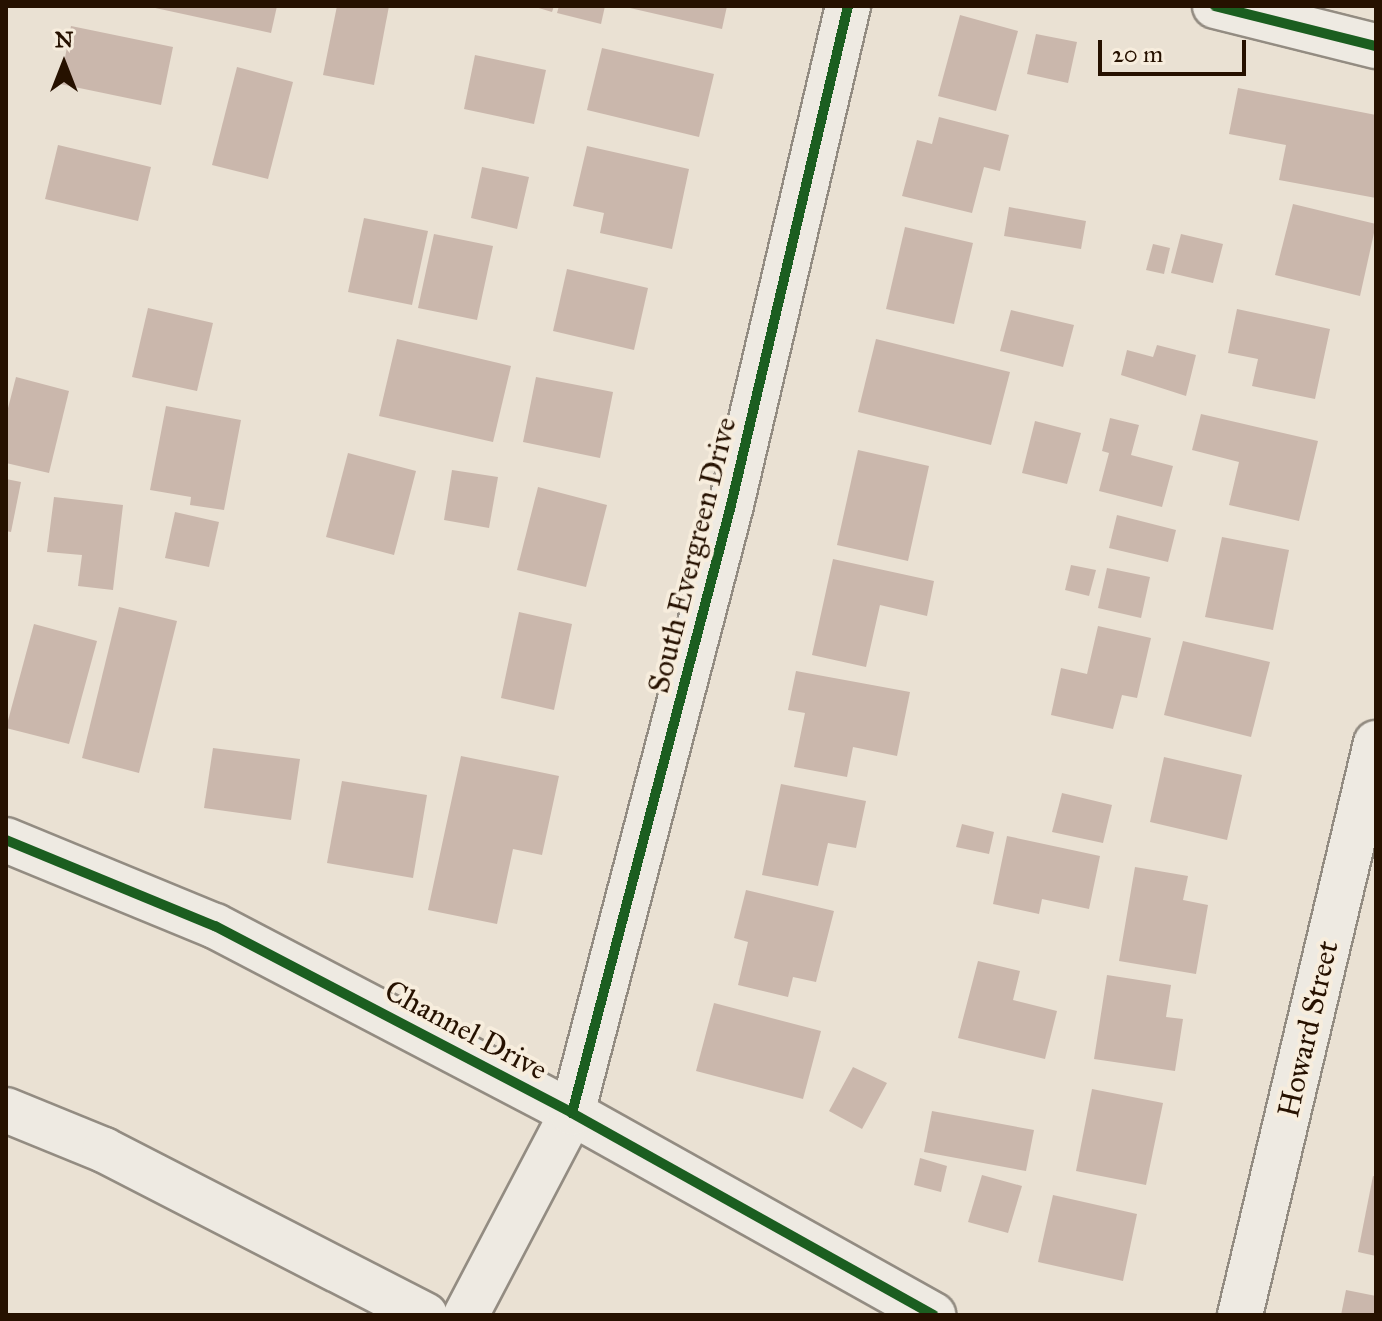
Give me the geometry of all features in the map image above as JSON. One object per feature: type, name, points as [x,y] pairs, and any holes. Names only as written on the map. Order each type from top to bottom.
[{"type":"street","name":"South Evergreen Drive","points":[[466,1315],[572,1113],[731,505],[848,6]]},
{"type":"street","points":[[1215,6],[1376,46]]},
{"type":"street","name":"Howard Street","points":[[1240,1315],[1376,743]]},
{"type":"street","name":"Channel Drive","points":[[6,840],[215,926],[572,1113],[933,1315]]},
{"type":"street","points":[[6,1110],[104,1150],[425,1315]]},
{"type":"building","points":[[146,6],[277,6],[271,33]]},
{"type":"building","points":[[337,6],[389,6],[374,85],[323,75]]},
{"type":"building","points":[[532,6],[554,6],[552,12]]},
{"type":"building","points":[[559,6],[605,6],[601,24],[557,13]]},
{"type":"building","points":[[621,6],[727,6],[722,29]]},
{"type":"building","points":[[960,15],[1018,31],[996,111],[938,96]]},
{"type":"building","points":[[71,26],[173,47],[161,105],[60,84]]},
{"type":"building","points":[[1036,34],[1077,42],[1068,83],[1027,74]]},
{"type":"building","points":[[602,48],[714,74],[699,137],[587,110]]},
{"type":"building","points":[[475,55],[546,70],[534,124],[464,109]]},
{"type":"building","points":[[237,67],[293,82],[268,179],[212,165]]},
{"type":"building","points":[[1238,88],[1376,115],[1376,198],[1279,180],[1286,145],[1229,134]]},
{"type":"building","points":[[939,117],[1009,135],[1000,171],[984,167],[972,213],[902,196],[917,140],[932,144]]},
{"type":"building","points":[[58,145],[151,167],[138,221],[45,199]]},
{"type":"building","points":[[587,146],[689,169],[672,249],[600,233],[604,213],[573,206]]},
{"type":"building","points":[[482,167],[529,177],[517,229],[471,218]]},
{"type":"building","points":[[1293,204],[1376,224],[1360,296],[1275,275]]},
{"type":"building","points":[[1009,207],[1086,221],[1081,249],[1004,236]]},
{"type":"building","points":[[364,218],[428,231],[412,305],[348,292]]},
{"type":"building","points":[[905,227],[973,243],[954,324],[886,309]]},
{"type":"building","points":[[434,234],[493,246],[477,320],[418,308]]},
{"type":"building","points":[[1181,234],[1223,244],[1213,283],[1171,273]]},
{"type":"building","points":[[1153,244],[1170,248],[1164,274],[1146,270]]},
{"type":"building","points":[[567,269],[648,288],[634,350],[553,331]]},
{"type":"building","points":[[148,308],[213,323],[197,391],[132,377]]},
{"type":"building","points":[[1237,309],[1330,329],[1315,399],[1252,386],[1258,359],[1228,353]]},
{"type":"building","points":[[1011,310],[1074,325],[1063,367],[1000,351]]},
{"type":"building","points":[[397,339],[511,366],[493,442],[379,416]]},
{"type":"building","points":[[876,339],[1010,372],[991,445],[858,412]]},
{"type":"building","points":[[1157,345],[1196,355],[1186,396],[1121,375],[1127,350],[1153,357]]},
{"type":"building","points":[[16,377],[69,391],[49,473],[6,463],[6,416]]},
{"type":"building","points":[[536,377],[613,392],[600,458],[523,442]]},
{"type":"building","points":[[166,406],[241,420],[224,510],[190,505],[191,497],[150,490]]},
{"type":"building","points":[[1201,414],[1318,441],[1299,521],[1229,505],[1239,462],[1192,450]]},
{"type":"building","points":[[1110,418],[1139,425],[1131,455],[1173,466],[1162,507],[1099,491],[1109,453],[1102,451]]},
{"type":"building","points":[[1035,421],[1081,433],[1067,484],[1022,473]]},
{"type":"building","points":[[858,450],[929,466],[908,561],[837,545]]},
{"type":"building","points":[[348,453],[416,471],[394,555],[326,537]]},
{"type":"building","points":[[452,470],[498,477],[489,528],[444,520]]},
{"type":"building","points":[[6,479],[21,482],[11,532],[6,531]]},
{"type":"building","points":[[538,487],[607,505],[586,587],[517,570]]},
{"type":"building","points":[[54,497],[123,505],[113,590],[78,586],[82,555],[47,552]]},
{"type":"building","points":[[175,512],[219,522],[209,567],[165,558]]},
{"type":"building","points":[[1117,515],[1176,530],[1168,562],[1109,548]]},
{"type":"building","points":[[1222,537],[1289,550],[1273,630],[1205,617]]},
{"type":"building","points":[[833,559],[934,581],[927,616],[880,605],[866,667],[812,655]]},
{"type":"building","points":[[1071,565],[1096,570],[1089,596],[1065,590]]},
{"type":"building","points":[[1107,568],[1150,577],[1141,618],[1098,608]]},
{"type":"building","points":[[119,607],[177,621],[139,773],[82,758]]},
{"type":"building","points":[[519,612],[572,624],[554,710],[501,698]]},
{"type":"building","points":[[34,624],[97,641],[69,744],[6,728]]},
{"type":"building","points":[[1098,626],[1151,638],[1137,698],[1122,695],[1113,729],[1051,715],[1061,668],[1087,674]]},
{"type":"building","points":[[1183,641],[1270,662],[1251,737],[1164,715]]},
{"type":"building","points":[[796,671],[910,692],[897,756],[853,747],[847,777],[794,767],[805,713],[788,710]]},
{"type":"building","points":[[213,748],[300,759],[291,820],[204,808]]},
{"type":"building","points":[[461,756],[559,776],[542,855],[513,849],[497,924],[428,910]]},
{"type":"building","points":[[1164,757],[1242,775],[1227,840],[1150,822]]},
{"type":"building","points":[[342,781],[427,795],[413,878],[327,863]]},
{"type":"building","points":[[781,784],[866,801],[856,848],[828,843],[818,886],[762,875]]},
{"type":"building","points":[[1062,793],[1112,805],[1103,843],[1052,832]]},
{"type":"building","points":[[962,824],[994,832],[989,854],[956,847]]},
{"type":"building","points":[[1007,836],[1100,856],[1089,909],[1042,899],[1039,914],[993,904]]},
{"type":"building","points":[[1135,867],[1188,876],[1183,900],[1208,905],[1196,974],[1119,961]]},
{"type":"building","points":[[746,890],[834,911],[816,982],[793,977],[788,997],[738,985],[748,942],[734,938]]},
{"type":"building","points":[[978,961],[1020,971],[1013,1000],[1057,1011],[1045,1059],[958,1038]]},
{"type":"building","points":[[1107,975],[1171,985],[1166,1017],[1183,1019],[1175,1071],[1094,1059]]},
{"type":"building","points":[[714,1003],[821,1031],[803,1099],[696,1071]]},
{"type":"building","points":[[853,1067],[887,1083],[862,1129],[829,1111]]},
{"type":"building","points":[[1092,1089],[1163,1103],[1146,1185],[1076,1171]]},
{"type":"building","points":[[932,1111],[1034,1130],[1026,1171],[924,1152]]},
{"type":"building","points":[[920,1158],[947,1166],[941,1192],[914,1185]]},
{"type":"building","points":[[982,1175],[1022,1186],[1008,1233],[968,1222]]},
{"type":"building","points":[[1373,1176],[1376,1177],[1376,1256],[1358,1252]]},
{"type":"building","points":[[1053,1195],[1137,1214],[1123,1281],[1038,1262]]},
{"type":"building","points":[[1346,1290],[1376,1296],[1376,1315],[1341,1315]]},
{"type":"cycle path","points":[[572,1113],[731,505],[848,6]]},
{"type":"cycle path","points":[[1215,6],[1376,46]]},
{"type":"cycle path","points":[[6,840],[215,926],[572,1113],[933,1315]]}]
